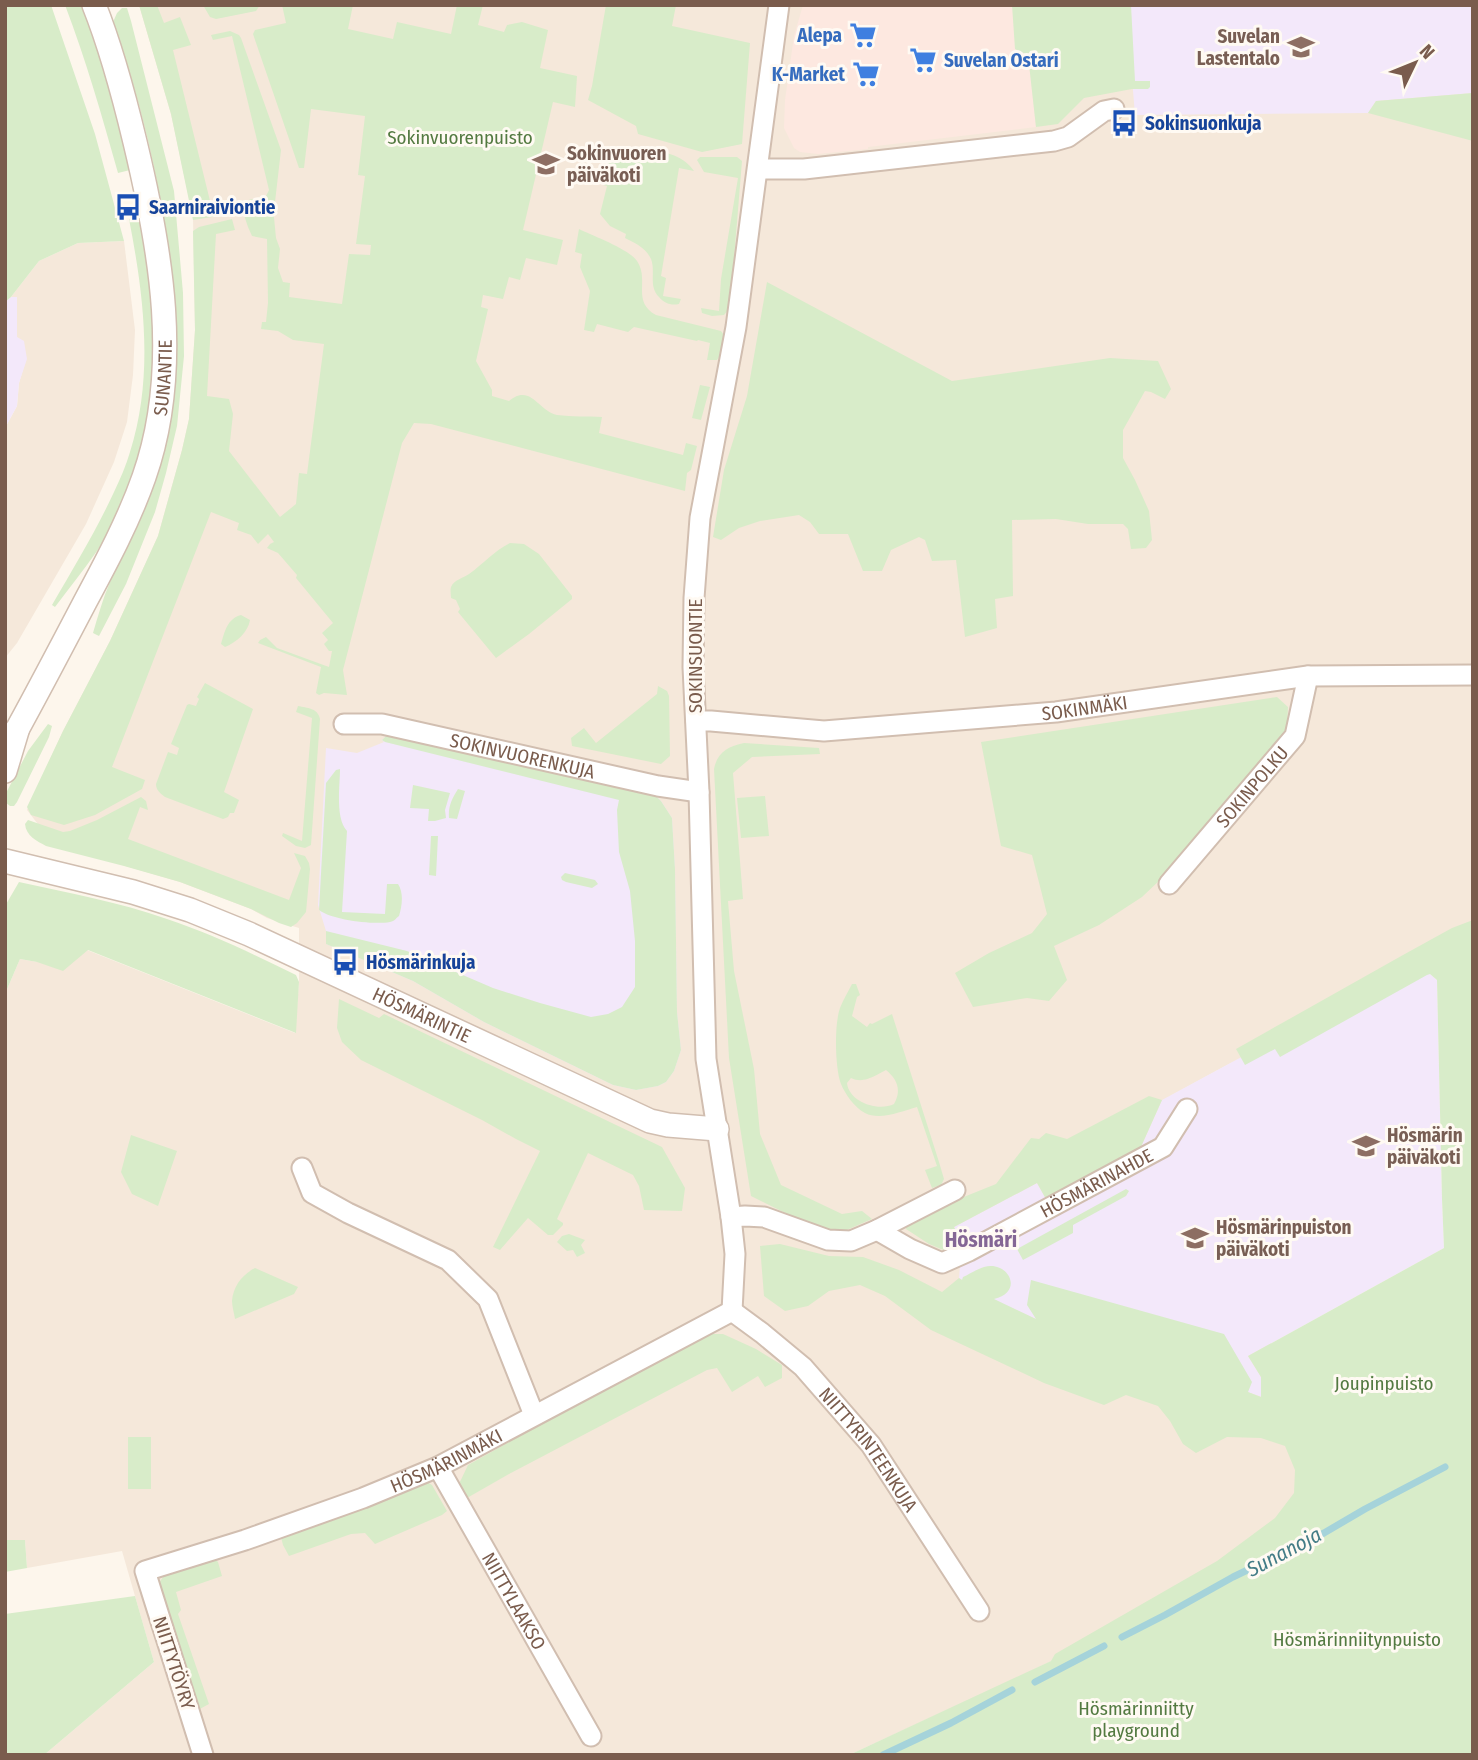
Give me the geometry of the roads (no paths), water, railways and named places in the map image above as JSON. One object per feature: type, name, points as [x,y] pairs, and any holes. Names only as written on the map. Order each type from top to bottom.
[{"type":"street","name":"SUNANTIE","points":[[5,771],[12,737],[107,560],[127,517],[145,476],[159,422],[165,360],[161,276],[147,190],[123,94],[94,5]]},
{"type":"street","name":"SOKINSUONTIE","points":[[732,1311],[735,1254],[706,1059],[693,667],[694,612],[700,518],[736,327],[779,5]]},
{"type":"street","points":[[758,169],[804,169],[1054,141],[1068,138],[1104,111],[1114,110]]},
{"type":"street","name":"SOKINMÄKI","points":[[696,721],[824,731],[1055,712],[1308,676],[1473,675]]},
{"type":"street","name":"SOKINPOLKU","points":[[1169,884],[1294,736],[1308,676]]},
{"type":"street","name":"SOKINVUORENKUJA","points":[[344,724],[382,724],[658,786],[699,792]]},
{"type":"street","name":"HÖSMÄRINTIE","points":[[5,861],[132,892],[190,910],[249,934],[650,1121],[717,1129]]},
{"type":"street","name":"HÖSMÄRINAHDE","points":[[877,1230],[886,1237],[943,1263],[1163,1147],[1187,1109]]},
{"type":"street","points":[[302,1168],[312,1193],[448,1260],[488,1299],[534,1415]]},
{"type":"street","points":[[731,1217],[764,1217],[828,1240],[851,1241],[956,1190]]},
{"type":"street","name":"HÖSMÄRINMÄKI","points":[[145,1571],[245,1540],[350,1502],[438,1466],[732,1311]]},
{"type":"street","name":"NIITTYRINTEENKUJA","points":[[732,1311],[803,1367],[871,1445],[979,1611]]},
{"type":"street","name":"NIITTYLAAKSO","points":[[438,1466],[591,1736]]},
{"type":"street","name":"NIITTYTÖYRY","points":[[145,1571],[203,1755]]},
{"type":"waterway","name":"Sunanoja","points":[[1122,1637],[1445,1467]]},
{"type":"waterway","name":"Sunanoja","points":[[1035,1682],[1104,1646]]},
{"type":"waterway","name":"Sunanoja","points":[[883,1755],[1012,1690]]},
{"type":"place","name":"Alepa","points":[[863,35]]},
{"type":"place","name":"Suvelan Lastentalo","points":[[1301,47]]},
{"type":"place","name":"Suvelan Ostari","points":[[923,60]]},
{"type":"place","name":"K-Market","points":[[866,74]]},
{"type":"place","name":"Sokinsuonkuja","points":[[1124,123]]},
{"type":"place","name":"Sokinvuoren päiväkoti","points":[[546,164]]},
{"type":"place","name":"Saarniraiviontie","points":[[128,207]]},
{"type":"place","name":"Hösmärinkuja","points":[[345,962]]},
{"type":"place","name":"Hösmärin päiväkoti","points":[[1366,1146]]},
{"type":"place","name":"Hösmärinpuiston päiväkoti","points":[[1195,1238]]},
{"type":"district","name":"Hösmäri","points":[[981,1240]]},
{"type":"park label","name":"Sokinvuorenpuisto","points":[[460,137]]},
{"type":"park label","name":"Joupinpuisto","points":[[1384,1383]]},
{"type":"park label","name":"Hösmärinniitynpuisto","points":[[1357,1639]]},
{"type":"park label","name":"Hösmärinniitty playground","points":[[1136,1719]]}]
